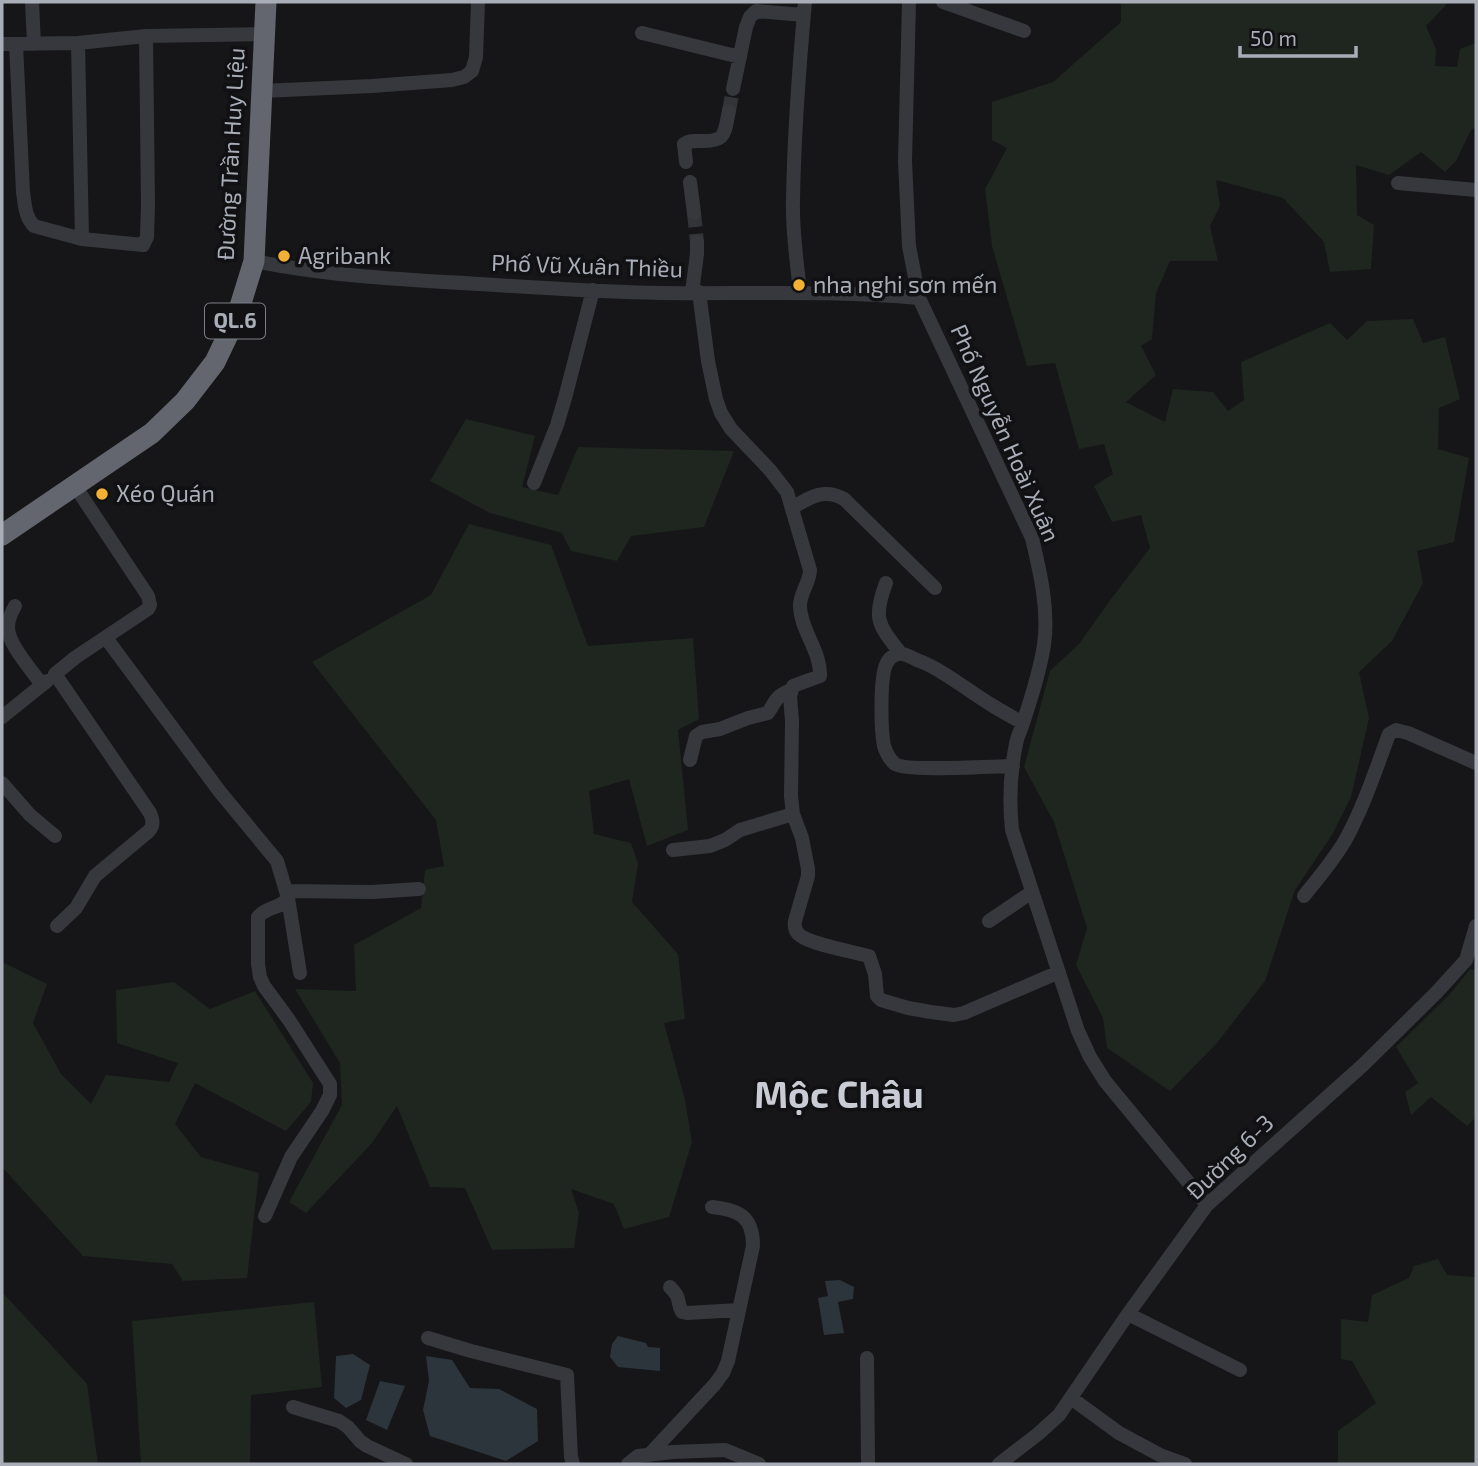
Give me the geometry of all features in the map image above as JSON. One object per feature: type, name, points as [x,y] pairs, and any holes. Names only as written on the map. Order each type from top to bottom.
[{"type":"highway","name":"Đường Trần Huy Liệu","points":[[2,535],[152,433],[185,401],[215,362],[237,316],[254,261],[266,2]]},
{"type":"street","points":[[32,2],[34,44]]},
{"type":"street","points":[[262,91],[372,86],[464,77],[472,71],[476,57],[478,2]]},
{"type":"street","name":"Phố Nguyễn Hoài Xuân","points":[[909,2],[905,161],[909,246],[919,298],[1032,538],[1045,605],[1044,644],[1016,743],[1010,783],[1012,830],[1078,1031],[1090,1057],[1105,1081],[1207,1205]]},
{"type":"street","points":[[943,2],[1024,31]]},
{"type":"street","points":[[733,89],[746,27],[753,13],[804,8],[793,202],[800,292]]},
{"type":"street","points":[[642,33],[740,57]]},
{"type":"street","points":[[146,36],[149,149],[147,237],[143,245],[82,239],[34,226],[25,211],[9,44],[78,43],[146,36],[265,34]]},
{"type":"street","points":[[78,43],[82,239]]},
{"type":"street","points":[[686,162],[684,144],[688,141],[715,142],[720,139],[729,111]]},
{"type":"street","points":[[690,182],[694,213]]},
{"type":"street","points":[[1398,183],[1476,190]]},
{"type":"street","points":[[690,760],[696,736],[768,713],[779,695],[798,683],[820,676],[821,672],[800,607],[810,570],[787,492],[731,429],[716,399],[695,292],[697,242]]},
{"type":"street","name":"Phố Vũ Xuân Thiều","points":[[254,261],[357,276],[593,290],[661,293],[870,293],[919,298]]},
{"type":"street","points":[[534,483],[565,398],[593,290]]},
{"type":"street","points":[[2,717],[76,657],[148,609],[150,605],[148,596],[75,486]]},
{"type":"street","points":[[792,508],[816,495],[837,495],[935,588]]},
{"type":"street","points":[[886,583],[879,600],[878,617],[886,634],[901,654]]},
{"type":"street","points":[[15,606],[10,615],[10,636],[42,685]]},
{"type":"street","points":[[106,638],[220,792],[272,855],[281,871],[288,898],[300,973]]},
{"type":"street","points":[[1013,766],[924,768],[895,764],[884,746],[882,725],[883,674],[886,662],[901,654],[930,664],[1023,723]]},
{"type":"street","points":[[55,674],[153,820],[149,831],[95,876],[76,908],[57,926]]},
{"type":"street","points":[[790,690],[791,796],[793,814],[802,838],[808,869],[795,921],[797,932],[811,941],[869,957],[875,974],[877,996],[881,1000],[954,1016],[1059,972]]},
{"type":"street","points":[[1304,896],[1345,841],[1361,809],[1389,734],[1396,730],[1408,733],[1476,763]]},
{"type":"street","points":[[2,783],[30,815],[55,836]]},
{"type":"street","points":[[673,850],[710,846],[740,830],[793,814]]},
{"type":"street","points":[[265,1216],[291,1157],[330,1095],[330,1084],[260,977],[258,917],[261,912],[283,904],[288,898],[419,889]]},
{"type":"street","points":[[989,921],[1032,892]]},
{"type":"street","name":"Đường 6-3","points":[[999,1464],[1059,1415],[1207,1205],[1363,1065],[1471,962],[1476,926]]},
{"type":"street","points":[[649,1455],[715,1384],[728,1361],[753,1238],[740,1212],[712,1207]]},
{"type":"street","points":[[670,1287],[680,1298],[682,1312],[739,1310]]},
{"type":"street","points":[[1128,1314],[1240,1370]]},
{"type":"street","points":[[428,1338],[567,1375],[573,1464]]},
{"type":"street","points":[[867,1359],[868,1464]]},
{"type":"street","points":[[1071,1398],[1119,1433],[1160,1455],[1185,1464]]},
{"type":"street","points":[[293,1407],[339,1421],[367,1446],[406,1464]]},
{"type":"street","points":[[628,1464],[638,1456],[725,1450],[759,1464]]},
{"type":"shaded area","points":[[1121,2],[1444,2],[1446,5],[1426,26],[1436,49],[1435,66],[1457,67],[1460,49],[1476,43],[1476,127],[1471,130],[1456,161],[1445,172],[1421,152],[1389,175],[1356,165],[1357,215],[1374,225],[1371,269],[1330,272],[1324,242],[1283,198],[1216,180],[1220,206],[1210,226],[1218,261],[1170,261],[1156,293],[1152,339],[1141,346],[1156,375],[1126,402],[1165,422],[1173,389],[1213,392],[1228,411],[1244,400],[1241,362],[1330,323],[1347,340],[1367,321],[1413,319],[1423,343],[1445,337],[1460,399],[1439,408],[1438,449],[1469,458],[1454,542],[1417,551],[1423,583],[1392,641],[1359,672],[1369,718],[1351,797],[1332,835],[1295,890],[1265,981],[1217,1043],[1170,1091],[1107,1048],[1103,1018],[1076,965],[1087,928],[1054,822],[1024,767],[1050,671],[1079,644],[1150,548],[1141,515],[1112,522],[1094,486],[1113,474],[1104,444],[1079,449],[1055,363],[1027,366],[992,246],[985,189],[1007,148],[992,140],[992,102],[1053,82],[1121,22]]},
{"type":"shaded area","points":[[466,419],[535,436],[522,487],[558,495],[578,447],[734,451],[704,527],[631,536],[617,561],[571,551],[562,533],[490,513],[430,481]]},
{"type":"shaded area","points":[[469,524],[551,545],[588,646],[693,638],[699,719],[678,730],[688,830],[647,846],[629,779],[589,791],[594,834],[631,843],[638,864],[632,902],[678,954],[685,1019],[664,1023],[685,1100],[692,1142],[669,1217],[624,1229],[614,1204],[571,1189],[579,1213],[574,1248],[492,1250],[465,1188],[430,1187],[397,1106],[372,1143],[306,1213],[289,1202],[342,1105],[340,1063],[295,989],[356,991],[354,945],[421,908],[425,870],[444,866],[436,820],[312,662],[431,595]]},
{"type":"shaded area","points":[[2,962],[47,984],[33,1023],[61,1074],[91,1104],[106,1075],[169,1082],[178,1063],[117,1043],[116,990],[174,982],[210,1009],[255,991],[313,1083],[311,1102],[286,1131],[195,1083],[175,1124],[201,1157],[259,1173],[247,1278],[183,1281],[172,1264],[83,1256],[2,1167]]},
{"type":"shaded area","points":[[1470,969],[1476,971],[1476,1117],[1467,1126],[1431,1097],[1411,1115],[1405,1092],[1418,1083],[1396,1047],[1449,995]]},
{"type":"shaded area","points":[[1438,1259],[1447,1275],[1476,1277],[1476,1464],[1338,1464],[1338,1431],[1376,1403],[1352,1361],[1341,1359],[1341,1319],[1368,1322],[1372,1295],[1409,1278],[1414,1266]]},
{"type":"shaded area","points":[[840,1280],[854,1287],[853,1299],[838,1302],[844,1333],[824,1335],[818,1298],[828,1296],[825,1281]]},
{"type":"shaded area","points":[[2,1292],[87,1384],[98,1464],[2,1464]]},
{"type":"shaded area","points":[[314,1302],[322,1387],[251,1395],[250,1464],[141,1464],[132,1321]]},
{"type":"shaded area","points":[[618,1336],[646,1343],[648,1347],[660,1348],[660,1371],[618,1367],[610,1357],[612,1344]]},
{"type":"shaded area","points":[[353,1354],[370,1365],[361,1400],[346,1408],[334,1398],[336,1356]]},
{"type":"shaded area","points":[[426,1356],[452,1360],[470,1388],[499,1389],[537,1409],[538,1441],[506,1461],[430,1436],[423,1410],[429,1381]]},
{"type":"shaded area","points":[[380,1381],[405,1386],[387,1430],[366,1420]]},
{"type":"tunnel","points":[[729,111],[733,89]]},
{"type":"tunnel","points":[[694,213],[697,242]]},
{"type":"place","name":"Agribank","points":[[284,256]]},
{"type":"place","name":"nha nghi sơn mến","points":[[799,285]]},
{"type":"place","name":"Xéo Quán","points":[[102,494]]},
{"type":"district","name":"Mộc Châu","points":[[839,1095]]}]
